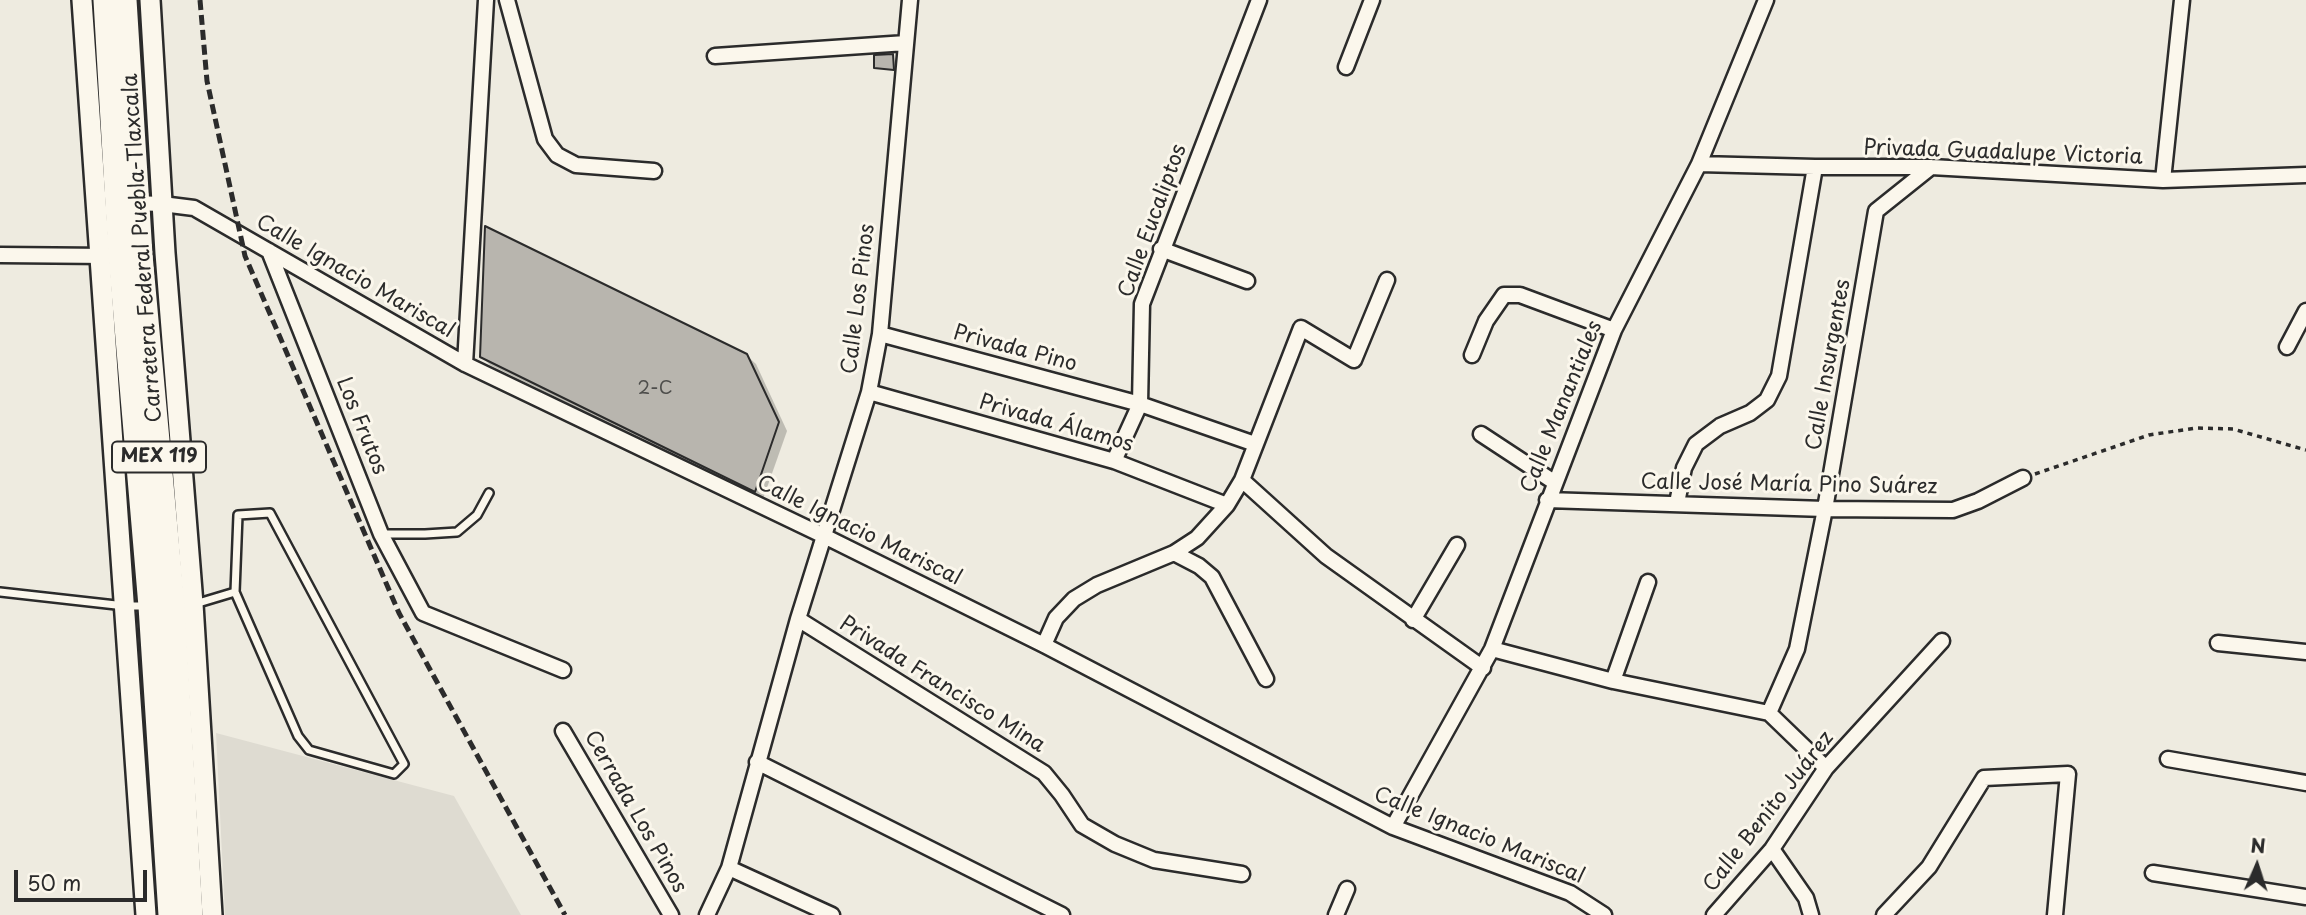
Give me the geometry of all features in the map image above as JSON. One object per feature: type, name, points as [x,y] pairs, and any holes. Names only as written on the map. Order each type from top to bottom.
[{"type":"main road","name":"Carretera Federal Puebla-Tlaxcala","points":[[82,0],[117,203]]},
{"type":"main road","name":"Carretera Federal Puebla-Tlaxcala","points":[[105,0],[120,256],[125,606],[146,915]]},
{"type":"main road","name":"Carretera Federal Puebla-Tlaxcala","points":[[117,203],[125,0]]},
{"type":"main road","name":"Carretera Federal Puebla-Tlaxcala","points":[[150,0],[165,253],[172,605],[170,915]]},
{"type":"main road","name":"Carretera Federal Puebla-Tlaxcala","points":[[120,256],[172,605],[212,915]]},
{"type":"main road","name":"Carretera Federal Puebla-Tlaxcala","points":[[172,605],[191,915]]},
{"type":"street","points":[[465,365],[485,0]]},
{"type":"street","points":[[507,0],[545,139],[557,155],[576,166],[654,171]]},
{"type":"street","name":"Calle Los Pinos","points":[[707,915],[729,868],[798,619],[869,392],[880,334],[910,0]]},
{"type":"street","name":"Calle Eucaliptos","points":[[1114,461],[1140,404],[1142,304],[1259,0]]},
{"type":"street","points":[[1346,67],[1372,0]]},
{"type":"street","name":"Calle Manantiales","points":[[1393,827],[1492,649],[1614,330],[1699,164],[1766,0]]},
{"type":"street","points":[[2162,180],[2182,0]]},
{"type":"street","points":[[715,56],[906,43]]},
{"type":"street","name":"Privada Guadalupe Victoria","points":[[1699,164],[1931,167],[2162,180],[2306,175]]},
{"type":"street","points":[[1677,503],[1684,468],[1696,444],[1720,426],[1750,413],[1767,400],[1779,376],[1815,167]]},
{"type":"street","name":"Calle Insurgentes","points":[[1769,713],[1797,649],[1825,509],[1876,211],[1931,167]]},
{"type":"street","name":"Calle Ignacio Mariscal","points":[[117,203],[194,208],[465,365],[824,536],[1044,645],[1393,827],[1570,893],[1604,915]]},
{"type":"street","points":[[1161,249],[1247,281]]},
{"type":"street","name":"Los Frutos","points":[[269,251],[381,534],[423,613],[563,670]]},
{"type":"street","points":[[0,255],[120,256],[165,253]]},
{"type":"street","points":[[1044,645],[1056,618],[1074,598],[1097,585],[1174,553],[1196,538],[1227,505],[1242,480],[1301,328],[1354,360],[1387,280]]},
{"type":"street","points":[[1472,355],[1486,321],[1504,295],[1520,295],[1614,330]]},
{"type":"street","points":[[2287,347],[2306,312]]},
{"type":"street","name":"Privada Pino","points":[[880,334],[1140,404],[1255,444]]},
{"type":"street","name":"Privada Álamos","points":[[869,392],[1114,461],[1227,505]]},
{"type":"street","points":[[1481,434],[1554,482]]},
{"type":"street","name":"Calle José María Pino Suárez","points":[[1547,500],[1825,509],[1953,510],[1979,501],[2023,478]]},
{"type":"street","points":[[1242,480],[1326,556],[1483,668]]},
{"type":"street","points":[[1413,620],[1457,545]]},
{"type":"street","points":[[1174,553],[1199,566],[1212,577],[1266,678]]},
{"type":"street","points":[[1613,681],[1648,582]]},
{"type":"street","name":"Privada Francisco Mina","points":[[798,619],[1044,774],[1083,825],[1115,844],[1154,860],[1242,874]]},
{"type":"street","name":"Calle Benito Juárez","points":[[1714,915],[1772,849],[1826,768],[1941,641]]},
{"type":"street","points":[[2218,643],[2306,652]]},
{"type":"street","points":[[1492,649],[1613,681],[1769,713],[1826,768]]},
{"type":"street","name":"Cerrada Los Pinos","points":[[563,731],[671,915]]},
{"type":"street","points":[[2168,759],[2306,783]]},
{"type":"street","points":[[757,762],[1062,915]]},
{"type":"street","points":[[1884,915],[1928,867],[1984,778],[2068,774],[2054,915]]},
{"type":"street","points":[[1772,849],[1806,898],[1811,915]]},
{"type":"street","points":[[729,868],[832,915]]},
{"type":"street","points":[[2153,873],[2306,897]]},
{"type":"street","points":[[1336,915],[1346,889]]},
{"type":"lane","points":[[381,534],[457,532],[477,515],[488,493]]},
{"type":"lane","points":[[270,513],[404,764],[394,774],[309,750],[298,736],[236,593],[238,515],[270,513]]},
{"type":"lane","points":[[0,592],[125,606],[172,605],[236,593]]},
{"type":"path","points":[[2023,478],[2150,435],[2196,428],[2233,429],[2306,450]]},
{"type":"shaded area","points":[[216,733],[454,796],[521,915],[225,915]]},
{"type":"building","points":[[893,54],[894,70],[874,68],[874,55]]},
{"type":"building","points":[[485,226],[747,354],[779,422],[755,492],[480,357]]},
{"type":"railway","points":[[200,0],[207,81],[245,256],[399,613],[565,915]]}]
